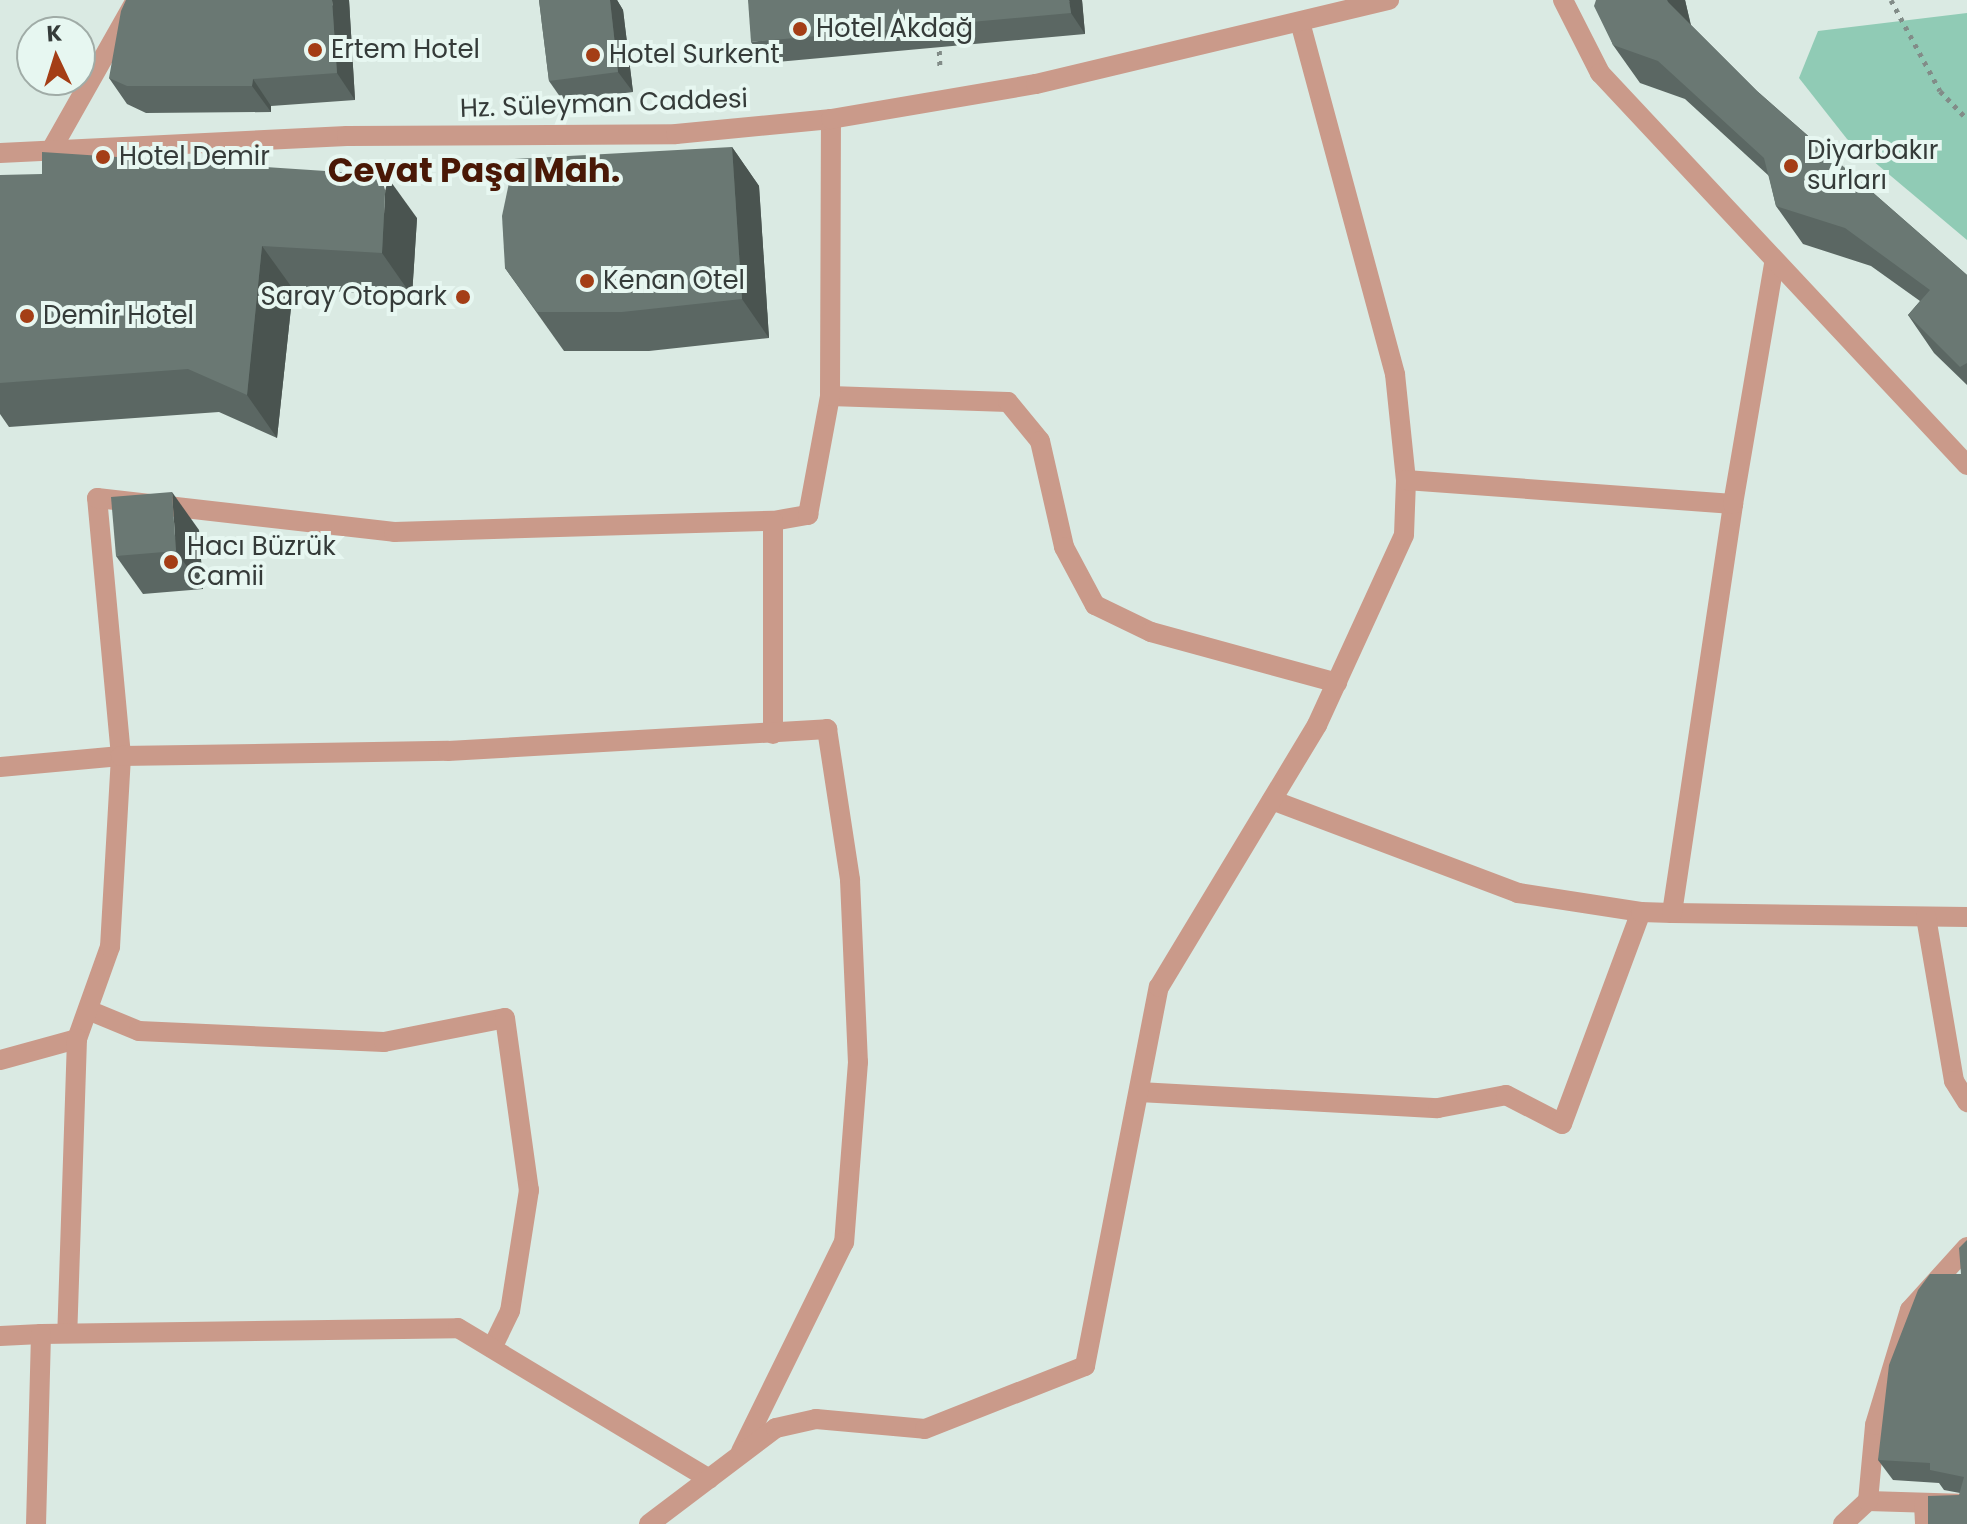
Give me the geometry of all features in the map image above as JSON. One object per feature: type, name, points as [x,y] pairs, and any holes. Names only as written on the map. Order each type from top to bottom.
[{"type":"street","points":[[50,152],[136,0]]},
{"type":"street","name":"Hz. Süleyman Caddesi","points":[[0,153],[347,136],[676,134],[831,119],[943,100],[1389,0]]},
{"type":"street","points":[[1563,0],[1600,73],[1774,264],[1967,465]]},
{"type":"street","points":[[649,1524],[776,1428],[816,1419],[925,1429],[1085,1366],[1159,987],[1272,800],[1337,683],[1404,535],[1406,480],[1395,374],[1300,22]]},
{"type":"street","points":[[67,1333],[77,1039],[110,947],[121,756],[97,498],[394,532],[773,521],[808,515],[830,396],[831,119]]},
{"type":"street","points":[[1672,913],[1733,504],[1774,264]]},
{"type":"street","points":[[830,396],[1008,402],[1040,441],[1064,547],[1095,605],[1151,632],[1337,683]]},
{"type":"street","points":[[1406,480],[1733,504]]},
{"type":"street","points":[[773,521],[773,734]]},
{"type":"street","points":[[0,767],[121,756],[448,751],[827,729],[850,880],[858,1062],[844,1242],[738,1456]]},
{"type":"street","points":[[1272,800],[1518,893],[1641,912],[1967,917]]},
{"type":"street","points":[[1139,1092],[1438,1108],[1506,1095],[1562,1124],[1641,912]]},
{"type":"street","points":[[1926,917],[1954,1081],[1967,1102]]},
{"type":"street","points":[[88,1010],[139,1031],[384,1042],[505,1018],[529,1190],[510,1311],[492,1348]]},
{"type":"street","points":[[0,1060],[77,1039]]},
{"type":"street","points":[[1843,1524],[1868,1501],[1889,1361],[1910,1310],[1967,1247]]},
{"type":"street","points":[[0,1336],[458,1328],[709,1479]]},
{"type":"street","points":[[36,1524],[41,1334]]},
{"type":"street","points":[[1868,1501],[1924,1514],[1967,1504]]},
{"type":"path","points":[[1891,0],[1940,91],[1967,119]]},
{"type":"path","points":[[938,29],[943,100]]},
{"type":"green space","points":[[1967,13],[1967,240],[1847,139],[1799,78],[1818,31]]},
{"type":"building","points":[[126,0],[332,0],[337,73],[253,79],[252,86],[127,86],[109,78],[121,11]]},
{"type":"building","name":"Hotel Surkent","points":[[539,0],[610,0],[618,72],[549,81]]},
{"type":"building","points":[[748,0],[1069,0],[1071,13],[751,42]]},
{"type":"building","name":"Diyarbakır surları","points":[[1596,0],[1667,0],[1757,91],[1967,275],[1967,363],[1960,367],[1908,315],[1930,290],[1845,228],[1776,206],[1764,158],[1658,61],[1613,45],[1594,6]]},
{"type":"building","points":[[732,147],[742,299],[622,312],[537,312],[505,268],[502,216],[514,159]]},
{"type":"building","points":[[42,152],[386,175],[382,253],[262,246],[247,395],[188,369],[0,383],[0,175],[42,174]]},
{"type":"building","points":[[172,492],[176,551],[116,556],[111,497]]},
{"type":"building","points":[[1967,1240],[1967,1524],[1928,1524],[1928,1496],[1959,1495],[1964,1477],[1930,1470],[1930,1463],[1878,1460],[1889,1365],[1918,1290],[1930,1274],[1961,1274],[1959,1248]]},
{"type":"place","name":"Hotel Akdağ","points":[[800,29]]},
{"type":"place","name":"Ertem Hotel","points":[[315,50]]},
{"type":"place","name":"Hotel Surkent","points":[[593,55]]},
{"type":"place","name":"Hotel Demir","points":[[103,157]]},
{"type":"place","name":"Diyarbakır surları","points":[[1791,166]]},
{"type":"place","name":"Kenan Otel","points":[[587,281]]},
{"type":"place","name":"Saray Otopark","points":[[463,297]]},
{"type":"place","name":"Demir Hotel","points":[[27,316]]},
{"type":"place","name":"Hacı Büzrük Camii","points":[[171,562]]},
{"type":"district","name":"Cevat Paşa Mah.","points":[[474,171]]}]
